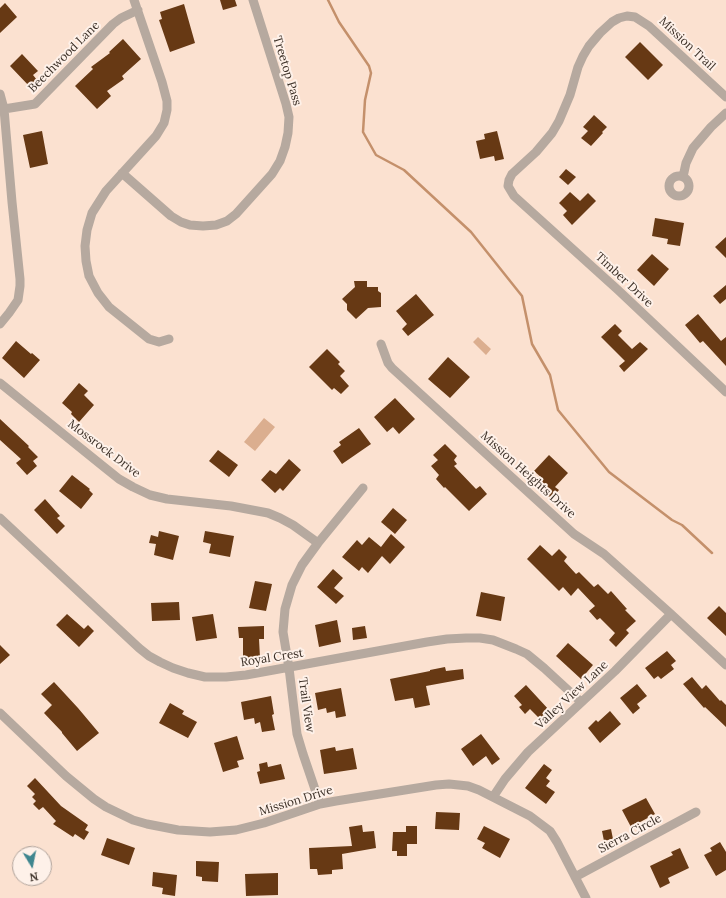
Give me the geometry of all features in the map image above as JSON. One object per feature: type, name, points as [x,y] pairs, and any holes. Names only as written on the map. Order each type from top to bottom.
[{"type":"street","points":[[134,0],[165,92],[167,110],[164,122],[156,136],[106,192],[92,213],[87,230],[85,246],[86,261],[89,276],[98,294],[109,307],[149,339],[159,342],[169,339]]},
{"type":"street","name":"Treetop Pass","points":[[122,174],[170,216],[190,225],[203,226],[216,225],[227,221],[236,214],[272,174],[280,161],[285,147],[288,133],[288,117],[286,104],[253,0]]},
{"type":"street","name":"Beechwood Lane","points":[[4,109],[35,104],[113,24],[121,18],[138,10]]},
{"type":"street","name":"Mission Trail","points":[[508,186],[512,174],[536,152],[552,133],[559,121],[570,95],[578,66],[589,46],[600,33],[618,18],[627,16],[635,17],[649,26],[726,97]]},
{"type":"street","points":[[0,94],[4,109],[20,279],[18,300],[0,324]]},
{"type":"street","points":[[683,177],[686,163],[693,148],[711,127],[726,113]]},
{"type":"street","name":"Timber Drive","points":[[508,186],[514,196],[618,290],[726,392]]},
{"type":"street","name":"Mission Heights Drive","points":[[381,344],[388,363],[392,368],[574,534],[604,554],[726,665]]},
{"type":"street","name":"Mossrock Drive","points":[[0,383],[114,475],[133,487],[167,499],[244,507],[268,513],[292,525],[318,543]]},
{"type":"street","name":"Trail View","points":[[320,804],[299,743],[283,632],[284,615],[288,596],[302,564],[363,488]]},
{"type":"street","name":"Royal Crest","points":[[0,518],[139,648],[149,656],[173,668],[205,677],[226,677],[289,668],[447,639],[487,639],[505,644],[527,654],[581,702]]},
{"type":"street","name":"Valley View Lane","points":[[493,797],[505,779],[528,752],[615,671],[671,614]]},
{"type":"street","name":"Mission Drive","points":[[0,714],[66,776],[106,807],[133,820],[178,830],[223,832],[264,823],[320,804],[421,787],[449,784],[468,786],[530,816],[550,831],[586,898]]},
{"type":"street","name":"Sierra Circle","points":[[575,877],[696,812]]},
{"type":"shaded area","points":[[478,337],[491,349],[486,355],[473,342]]},
{"type":"shaded area","points":[[264,418],[275,427],[255,451],[244,442]]},
{"type":"building","points":[[220,0],[235,0],[237,6],[223,10]]},
{"type":"building","points":[[5,3],[17,17],[0,33],[0,8]]},
{"type":"building","points":[[184,4],[195,43],[170,52],[159,20],[162,19],[160,12]]},
{"type":"building","points":[[123,39],[141,59],[122,76],[124,79],[107,91],[111,96],[97,109],[75,86],[93,69],[91,67],[110,53],[109,52]]},
{"type":"building","points":[[640,42],[663,65],[648,80],[625,57]]},
{"type":"building","points":[[22,54],[38,71],[33,75],[37,80],[30,87],[10,66]]},
{"type":"building","points":[[594,115],[607,127],[591,146],[581,138],[588,131],[583,127]]},
{"type":"building","points":[[42,131],[48,164],[30,168],[23,135]]},
{"type":"building","points":[[497,131],[504,159],[495,161],[494,156],[480,159],[476,141],[485,139],[484,134]]},
{"type":"building","points":[[566,169],[576,177],[568,185],[559,177]]},
{"type":"building","points":[[570,192],[580,201],[588,193],[596,201],[572,225],[563,215],[567,211],[559,203]]},
{"type":"building","points":[[655,218],[684,223],[680,246],[667,244],[668,239],[652,236]]},
{"type":"building","points":[[726,237],[726,258],[715,247]]},
{"type":"building","points":[[652,254],[669,269],[654,286],[637,270]]},
{"type":"building","points":[[354,281],[367,281],[367,287],[378,287],[378,291],[381,293],[381,307],[368,308],[356,319],[347,310],[347,304],[342,299],[355,287]]},
{"type":"building","points":[[726,285],[726,299],[720,304],[713,296]]},
{"type":"building","points":[[416,294],[434,315],[408,336],[402,329],[407,324],[396,311]]},
{"type":"building","points":[[698,314],[721,341],[726,337],[726,366],[703,341],[700,343],[685,325]]},
{"type":"building","points":[[615,324],[622,331],[618,335],[632,349],[640,342],[648,349],[624,372],[619,366],[625,361],[601,337]]},
{"type":"building","points":[[16,341],[40,360],[24,378],[2,358]]},
{"type":"building","points":[[327,349],[340,362],[338,364],[345,371],[340,376],[349,386],[341,394],[334,388],[332,390],[309,367]]},
{"type":"building","points":[[448,357],[470,377],[450,398],[428,379]]},
{"type":"building","points":[[79,383],[88,391],[84,395],[94,405],[79,422],[71,414],[72,412],[62,403]]},
{"type":"building","points":[[395,398],[415,419],[399,434],[393,427],[387,432],[374,417]]},
{"type":"building","points":[[0,419],[29,446],[28,447],[38,457],[33,461],[37,466],[27,475],[16,463],[21,459],[0,440]]},
{"type":"building","points":[[359,428],[371,444],[342,464],[333,451],[341,445],[339,442]]},
{"type":"building","points":[[445,444],[457,456],[454,460],[457,464],[454,466],[476,489],[480,486],[487,494],[469,511],[436,479],[439,475],[431,466],[438,460],[433,455]]},
{"type":"building","points":[[218,450],[238,465],[229,477],[209,461]]},
{"type":"building","points":[[549,455],[568,473],[555,487],[559,490],[551,499],[537,485],[543,479],[534,471]]},
{"type":"building","points":[[289,459],[301,470],[283,491],[280,488],[275,493],[261,480],[270,470],[276,474]]},
{"type":"building","points":[[72,475],[90,489],[89,490],[93,494],[81,509],[59,491]]},
{"type":"building","points":[[45,499],[60,516],[57,518],[65,526],[57,534],[34,510]]},
{"type":"building","points":[[393,508],[407,520],[395,534],[381,522]]},
{"type":"building","points":[[159,531],[179,536],[173,560],[154,555],[156,544],[149,543],[151,535],[158,537]]},
{"type":"building","points":[[205,531],[234,536],[230,557],[209,553],[211,544],[203,542]]},
{"type":"building","points":[[391,534],[405,547],[390,564],[382,556],[368,573],[362,567],[359,571],[342,557],[357,540],[362,545],[369,537],[381,547]]},
{"type":"building","points":[[540,545],[552,556],[559,549],[567,557],[564,561],[576,574],[579,572],[594,587],[598,584],[608,594],[611,591],[627,609],[625,610],[636,621],[626,630],[629,633],[616,647],[609,640],[615,633],[600,618],[597,620],[589,611],[595,606],[578,588],[571,596],[563,587],[559,591],[527,559]]},
{"type":"building","points":[[333,569],[343,578],[334,588],[344,596],[336,604],[317,587]]},
{"type":"building","points":[[255,581],[272,584],[266,611],[249,608]]},
{"type":"building","points":[[481,592],[505,597],[501,621],[476,616]]},
{"type":"building","points":[[179,602],[180,620],[152,621],[151,603]]},
{"type":"building","points":[[719,606],[726,613],[726,636],[707,618]]},
{"type":"building","points":[[67,614],[84,629],[88,625],[94,631],[79,647],[56,625]]},
{"type":"building","points":[[213,614],[217,638],[196,641],[192,617]]},
{"type":"building","points":[[337,620],[341,642],[319,647],[315,625]]},
{"type":"building","points":[[264,626],[264,639],[259,639],[260,658],[243,658],[243,638],[239,638],[238,627]]},
{"type":"building","points":[[365,626],[367,638],[353,640],[352,628]]},
{"type":"building","points":[[568,643],[593,665],[581,679],[556,656]]},
{"type":"building","points":[[0,645],[10,655],[0,664]]},
{"type":"building","points":[[667,651],[676,661],[671,665],[674,669],[661,679],[658,676],[654,679],[645,668]]},
{"type":"building","points":[[445,667],[446,671],[463,669],[464,679],[426,686],[430,705],[415,708],[413,698],[395,701],[390,679]]},
{"type":"building","points":[[692,677],[702,689],[706,685],[720,701],[721,700],[726,705],[726,727],[705,707],[704,708],[683,684]]},
{"type":"building","points":[[54,682],[99,733],[77,751],[44,713],[52,705],[41,694]]},
{"type":"building","points":[[637,684],[647,696],[637,704],[640,708],[633,714],[620,698]]},
{"type":"building","points":[[526,685],[550,711],[541,720],[530,709],[525,714],[519,707],[522,705],[514,696]]},
{"type":"building","points":[[341,688],[346,716],[336,718],[335,711],[327,713],[326,708],[318,710],[315,693]]},
{"type":"building","points":[[271,696],[274,714],[272,715],[275,730],[262,732],[260,722],[255,724],[254,718],[244,720],[241,702]]},
{"type":"building","points":[[170,703],[184,711],[182,714],[197,722],[188,738],[159,723]]},
{"type":"building","points":[[610,711],[621,724],[600,743],[588,728],[596,720],[598,722]]},
{"type":"building","points":[[481,734],[500,759],[492,765],[486,756],[473,766],[461,749]]},
{"type":"building","points":[[237,736],[244,759],[237,761],[239,767],[223,772],[214,743]]},
{"type":"building","points":[[335,747],[336,751],[353,748],[357,769],[324,774],[320,750]]},
{"type":"building","points":[[267,762],[268,767],[281,764],[285,779],[260,784],[257,772],[260,771],[259,764]]},
{"type":"building","points":[[544,764],[552,770],[546,778],[550,781],[546,786],[555,792],[546,804],[525,788]]},
{"type":"building","points":[[35,778],[61,806],[88,825],[85,830],[89,832],[84,840],[75,834],[73,837],[53,824],[56,821],[43,807],[39,810],[33,804],[36,801],[32,797],[35,794],[27,786]]},
{"type":"building","points":[[646,798],[655,814],[631,827],[622,810]]},
{"type":"building","points":[[436,812],[460,813],[459,830],[435,829]]},
{"type":"building","points":[[362,825],[363,832],[374,831],[376,848],[342,854],[343,869],[332,870],[332,874],[318,875],[317,869],[310,869],[309,848],[352,846],[349,827]]},
{"type":"building","points":[[406,826],[417,826],[417,844],[407,844],[407,856],[397,856],[397,851],[392,851],[393,832],[406,832]]},
{"type":"building","points":[[484,826],[510,839],[500,858],[482,848],[485,843],[477,839]]},
{"type":"building","points":[[611,829],[613,839],[604,841],[602,831]]},
{"type":"building","points":[[107,838],[135,848],[129,865],[101,855]]},
{"type":"building","points":[[720,842],[726,852],[726,870],[716,876],[704,855],[712,851],[710,848]]},
{"type":"building","points":[[680,848],[689,868],[668,878],[670,883],[660,888],[650,866],[673,855],[671,852]]},
{"type":"building","points":[[196,861],[219,862],[218,882],[202,881],[202,877],[196,876]]},
{"type":"building","points":[[153,872],[177,875],[175,896],[162,894],[163,888],[152,886]]},
{"type":"building","points":[[278,873],[278,895],[246,896],[245,874]]},
{"type":"waterway","points":[[328,0],[339,22],[369,66],[371,73],[365,100],[363,132],[376,155],[404,170],[471,232],[522,296],[532,344],[550,375],[558,410],[609,472],[672,520],[682,525],[712,553]]}]
